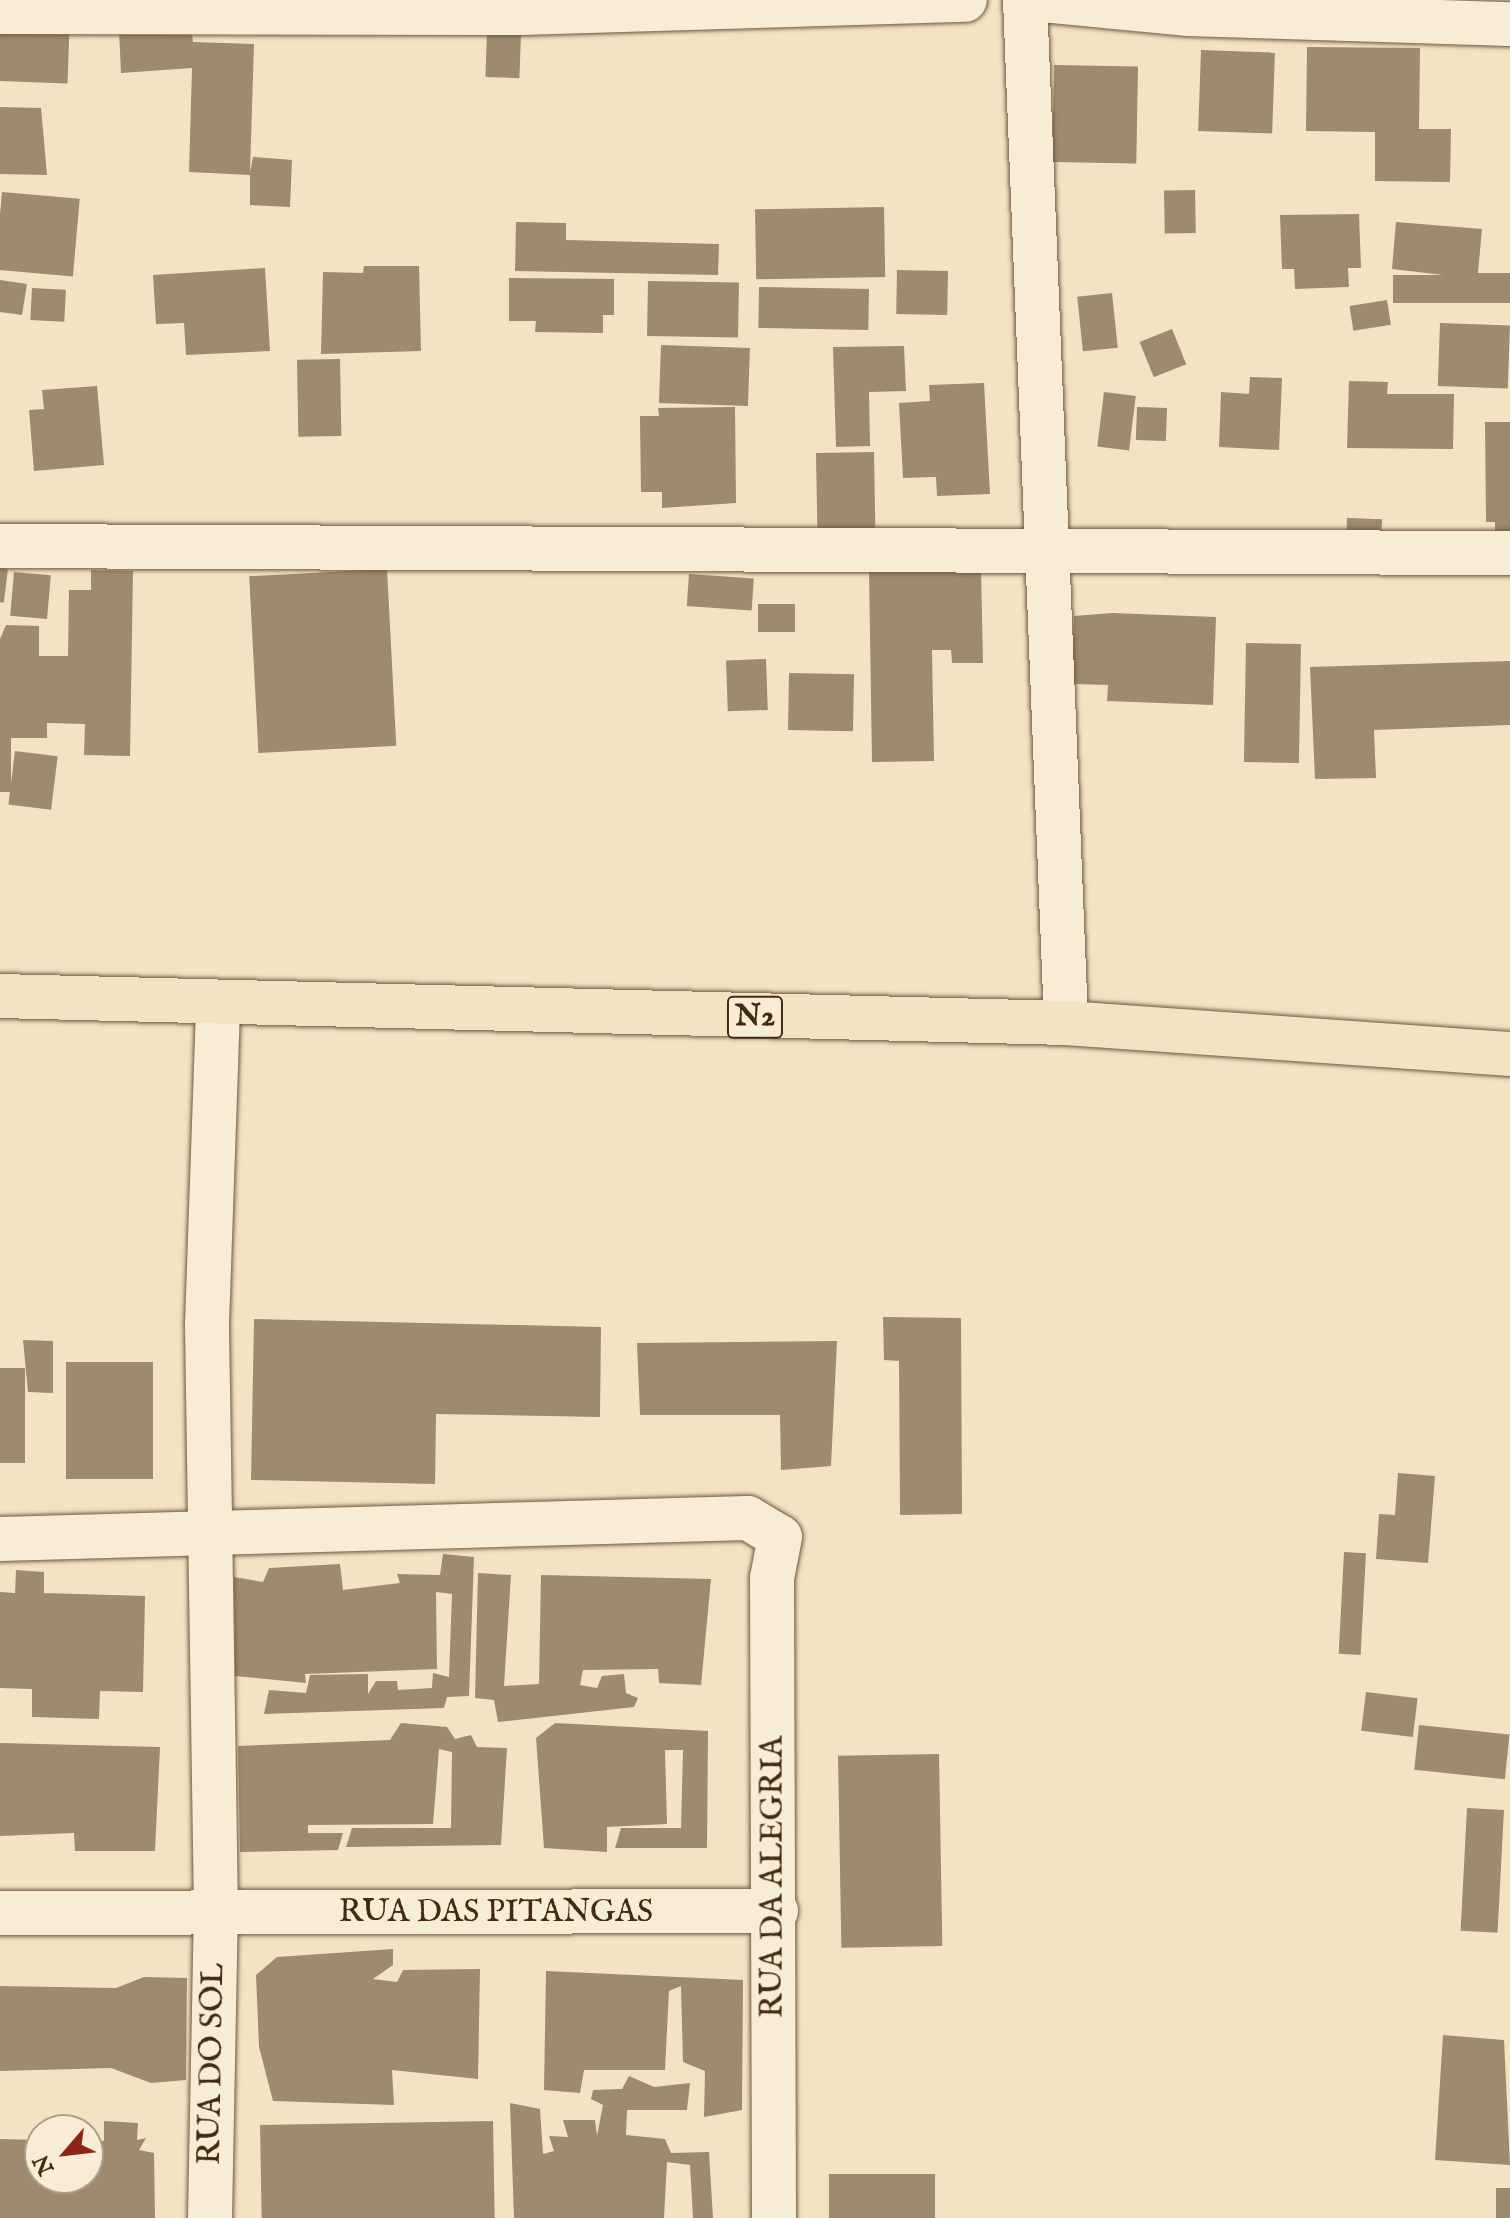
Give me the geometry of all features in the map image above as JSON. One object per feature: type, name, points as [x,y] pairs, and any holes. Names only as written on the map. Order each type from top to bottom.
[{"type":"main road","name":"N2","points":[[0,996],[218,1007],[1066,1023],[1510,1054]]},
{"type":"street","points":[[0,12],[522,13],[965,0]]},
{"type":"street","points":[[1025,0],[1066,1023]]},
{"type":"street","points":[[1043,0],[1188,14],[1510,24]]},
{"type":"street","points":[[0,546],[1049,548],[1510,553]]},
{"type":"street","name":"RUA DO SOL","points":[[210,2218],[216,1911],[207,1535],[218,1007]]},
{"type":"street","name":"RUA DA ALEGRIA","points":[[207,1535],[748,1518],[780,1537],[772,1578],[776,1911],[774,2218]]},
{"type":"street","points":[[0,1539],[207,1535]]},
{"type":"street","name":"RUA DAS PITANGAS","points":[[0,1913],[776,1911]]},
{"type":"building","points":[[0,11],[70,13],[68,83],[0,81]]},
{"type":"building","points":[[191,25],[193,42],[254,44],[250,172],[253,157],[292,160],[290,207],[250,205],[250,175],[189,172],[192,68],[121,73],[119,30]]},
{"type":"building","points":[[487,32],[521,33],[519,78],[485,77]]},
{"type":"building","points":[[1307,47],[1420,48],[1419,129],[1451,129],[1450,182],[1375,181],[1375,132],[1306,131]]},
{"type":"building","points":[[1201,50],[1275,53],[1272,134],[1198,131]]},
{"type":"building","points":[[1054,65],[1138,66],[1136,163],[1052,162]]},
{"type":"building","points":[[0,107],[41,108],[47,175],[0,174]]},
{"type":"building","points":[[1195,190],[1196,233],[1165,234],[1164,191]]},
{"type":"building","points":[[2,192],[80,199],[73,277],[0,270]]},
{"type":"building","points":[[884,207],[885,277],[756,279],[755,209]]},
{"type":"building","points":[[1359,214],[1361,268],[1348,268],[1349,287],[1295,289],[1294,269],[1282,269],[1280,215]]},
{"type":"building","points":[[516,222],[566,223],[566,240],[719,244],[718,275],[515,271]]},
{"type":"building","points":[[1396,222],[1482,229],[1478,273],[1510,273],[1510,303],[1393,303],[1393,275],[1443,275],[1392,269]]},
{"type":"building","points":[[364,266],[419,266],[421,351],[321,354],[323,272],[363,273]]},
{"type":"building","points":[[265,268],[270,351],[186,355],[184,323],[156,324],[153,275]]},
{"type":"building","points":[[897,270],[948,271],[947,315],[896,314]]},
{"type":"building","points":[[509,278],[614,279],[614,315],[603,315],[603,333],[535,332],[536,321],[509,321]]},
{"type":"building","points":[[0,280],[27,284],[22,315],[0,312]]},
{"type":"building","points":[[648,281],[739,283],[738,338],[647,336]]},
{"type":"building","points":[[759,287],[869,289],[868,330],[758,328]]},
{"type":"building","points":[[32,288],[66,290],[64,322],[30,320]]},
{"type":"building","points":[[1112,293],[1118,348],[1083,351],[1077,297]]},
{"type":"building","points":[[1387,300],[1391,325],[1353,331],[1349,306]]},
{"type":"building","points":[[1440,323],[1510,325],[1508,388],[1438,386]]},
{"type":"building","points":[[1172,329],[1186,364],[1154,377],[1140,342]]},
{"type":"building","points":[[661,345],[750,348],[748,406],[659,403]]},
{"type":"building","points":[[904,346],[906,391],[869,392],[870,446],[836,447],[833,347]]},
{"type":"building","points":[[340,359],[341,436],[298,437],[297,360]]},
{"type":"building","points":[[1250,377],[1282,378],[1279,450],[1219,447],[1221,392],[1249,394]]},
{"type":"building","points":[[1349,381],[1388,382],[1387,394],[1454,394],[1453,449],[1347,448]]},
{"type":"building","points":[[984,383],[990,494],[937,496],[936,477],[903,478],[899,403],[930,401],[929,385]]},
{"type":"building","points":[[97,386],[104,465],[34,471],[29,410],[44,409],[42,390]]},
{"type":"building","points":[[1104,392],[1136,396],[1129,450],[1097,447]]},
{"type":"building","points":[[735,407],[736,503],[662,508],[662,492],[641,492],[640,416],[659,416],[658,408]]},
{"type":"building","points":[[1137,407],[1167,408],[1166,441],[1136,440]]},
{"type":"building","points":[[1485,422],[1510,422],[1510,536],[1495,536],[1495,522],[1486,522]]},
{"type":"building","points":[[874,452],[875,532],[817,533],[816,453]]},
{"type":"building","points":[[1347,518],[1382,519],[1381,549],[1346,548]]},
{"type":"building","points":[[0,568],[8,569],[4,603],[0,602]]},
{"type":"building","points":[[387,569],[396,746],[258,753],[249,576]]},
{"type":"building","points":[[981,569],[983,663],[952,663],[951,650],[932,650],[934,761],[872,762],[869,571]]},
{"type":"building","points":[[91,570],[133,571],[130,756],[84,755],[85,724],[47,723],[47,738],[11,738],[11,792],[0,792],[0,639],[6,625],[39,626],[39,656],[68,656],[69,590],[91,590]]},
{"type":"building","points":[[14,572],[51,575],[47,619],[10,616]]},
{"type":"building","points":[[689,574],[754,579],[752,610],[687,606]]},
{"type":"building","points":[[758,604],[795,604],[795,632],[758,632]]},
{"type":"building","points":[[1112,613],[1216,617],[1213,705],[1107,701],[1108,685],[1072,684],[1074,616]]},
{"type":"building","points":[[1246,643],[1301,644],[1299,763],[1244,762]]},
{"type":"building","points":[[766,659],[768,710],[728,711],[726,660]]},
{"type":"building","points":[[1510,661],[1510,725],[1374,730],[1376,778],[1315,779],[1310,667]]},
{"type":"building","points":[[789,673],[854,674],[853,731],[788,730]]},
{"type":"building","points":[[15,751],[58,756],[51,810],[8,805]]},
{"type":"building","points":[[883,1317],[961,1318],[962,1514],[900,1515],[899,1361],[884,1360]]},
{"type":"building","points":[[254,1319],[601,1327],[600,1417],[436,1414],[435,1484],[251,1480]]},
{"type":"building","points":[[23,1340],[53,1341],[53,1393],[28,1392]]},
{"type":"building","points":[[837,1341],[831,1466],[781,1470],[780,1415],[640,1415],[637,1343]]},
{"type":"building","points":[[66,1362],[153,1362],[153,1479],[66,1479]]},
{"type":"building","points":[[0,1368],[25,1368],[25,1463],[0,1463]]},
{"type":"building","points":[[1398,1473],[1435,1476],[1428,1563],[1376,1559],[1379,1514],[1395,1515]]},
{"type":"building","points":[[1344,1552],[1366,1553],[1361,1655],[1339,1654]]},
{"type":"building","points":[[443,1554],[474,1557],[469,1696],[447,1697],[444,1708],[264,1714],[269,1690],[306,1693],[310,1675],[368,1674],[368,1694],[376,1681],[397,1681],[398,1690],[432,1688],[433,1673],[449,1677],[452,1594],[436,1592],[437,1669],[305,1674],[306,1683],[235,1676],[234,1577],[263,1582],[269,1568],[340,1564],[343,1590],[400,1583],[397,1574],[440,1575]]},
{"type":"building","points":[[16,1570],[44,1572],[44,1593],[145,1596],[143,1692],[100,1691],[99,1719],[32,1717],[32,1689],[0,1688],[0,1592],[15,1593]]},
{"type":"building","points":[[478,1573],[511,1575],[504,1686],[539,1684],[541,1575],[711,1579],[701,1685],[659,1683],[658,1669],[583,1670],[580,1685],[597,1688],[602,1676],[624,1674],[626,1693],[638,1698],[634,1707],[498,1722],[494,1700],[475,1698]]},
{"type":"building","points":[[1366,1692],[1418,1698],[1413,1737],[1361,1731]]},
{"type":"building","points":[[401,1723],[447,1727],[455,1739],[471,1735],[477,1747],[507,1748],[501,1845],[346,1847],[352,1828],[451,1828],[452,1752],[439,1749],[433,1824],[308,1825],[308,1833],[343,1833],[338,1850],[240,1852],[238,1746],[390,1740]]},
{"type":"building","points":[[555,1723],[708,1731],[707,1848],[615,1848],[621,1828],[681,1828],[683,1750],[665,1750],[667,1824],[607,1827],[607,1852],[544,1848],[536,1738]]},
{"type":"building","points":[[1419,1725],[1510,1735],[1505,1779],[1414,1770]]},
{"type":"building","points":[[0,1743],[160,1747],[155,1851],[75,1851],[74,1833],[0,1836]]},
{"type":"building","points":[[939,1754],[942,1946],[841,1948],[838,1756]]},
{"type":"building","points":[[1467,1808],[1504,1810],[1498,1933],[1461,1931]]},
{"type":"building","points":[[393,1949],[393,1965],[373,1979],[397,1982],[403,1970],[480,1969],[478,2079],[392,2070],[394,2105],[273,2101],[259,2047],[256,1975],[277,1957]]},
{"type":"building","points":[[546,1971],[743,1980],[742,2110],[704,2117],[705,2071],[683,2062],[681,1986],[669,1991],[665,2070],[584,2070],[580,2093],[544,2090]]},
{"type":"building","points":[[144,1977],[187,1978],[186,2080],[151,2083],[111,2068],[0,2071],[0,1986],[116,1988]]},
{"type":"building","points":[[1443,2035],[1504,2040],[1510,2165],[1435,2160]]},
{"type":"building","points":[[629,2076],[654,2087],[690,2083],[687,2110],[627,2110],[626,2135],[665,2139],[671,2153],[709,2152],[713,2218],[693,2218],[690,2165],[667,2162],[664,2218],[514,2218],[510,2103],[540,2109],[543,2154],[554,2151],[549,2136],[568,2137],[563,2120],[595,2120],[597,2136],[603,2105],[591,2099],[593,2090],[622,2089]]},
{"type":"building","points":[[104,2121],[138,2123],[137,2140],[146,2138],[139,2150],[154,2153],[155,2218],[0,2218],[0,2139],[24,2140],[24,2194],[104,2194]]},
{"type":"building","points":[[493,2121],[495,2218],[262,2218],[260,2125]]},
{"type":"building","points":[[829,2174],[935,2174],[935,2218],[829,2218]]},
{"type":"building","points":[[1496,2188],[1510,2188],[1510,2218],[1496,2218]]}]
